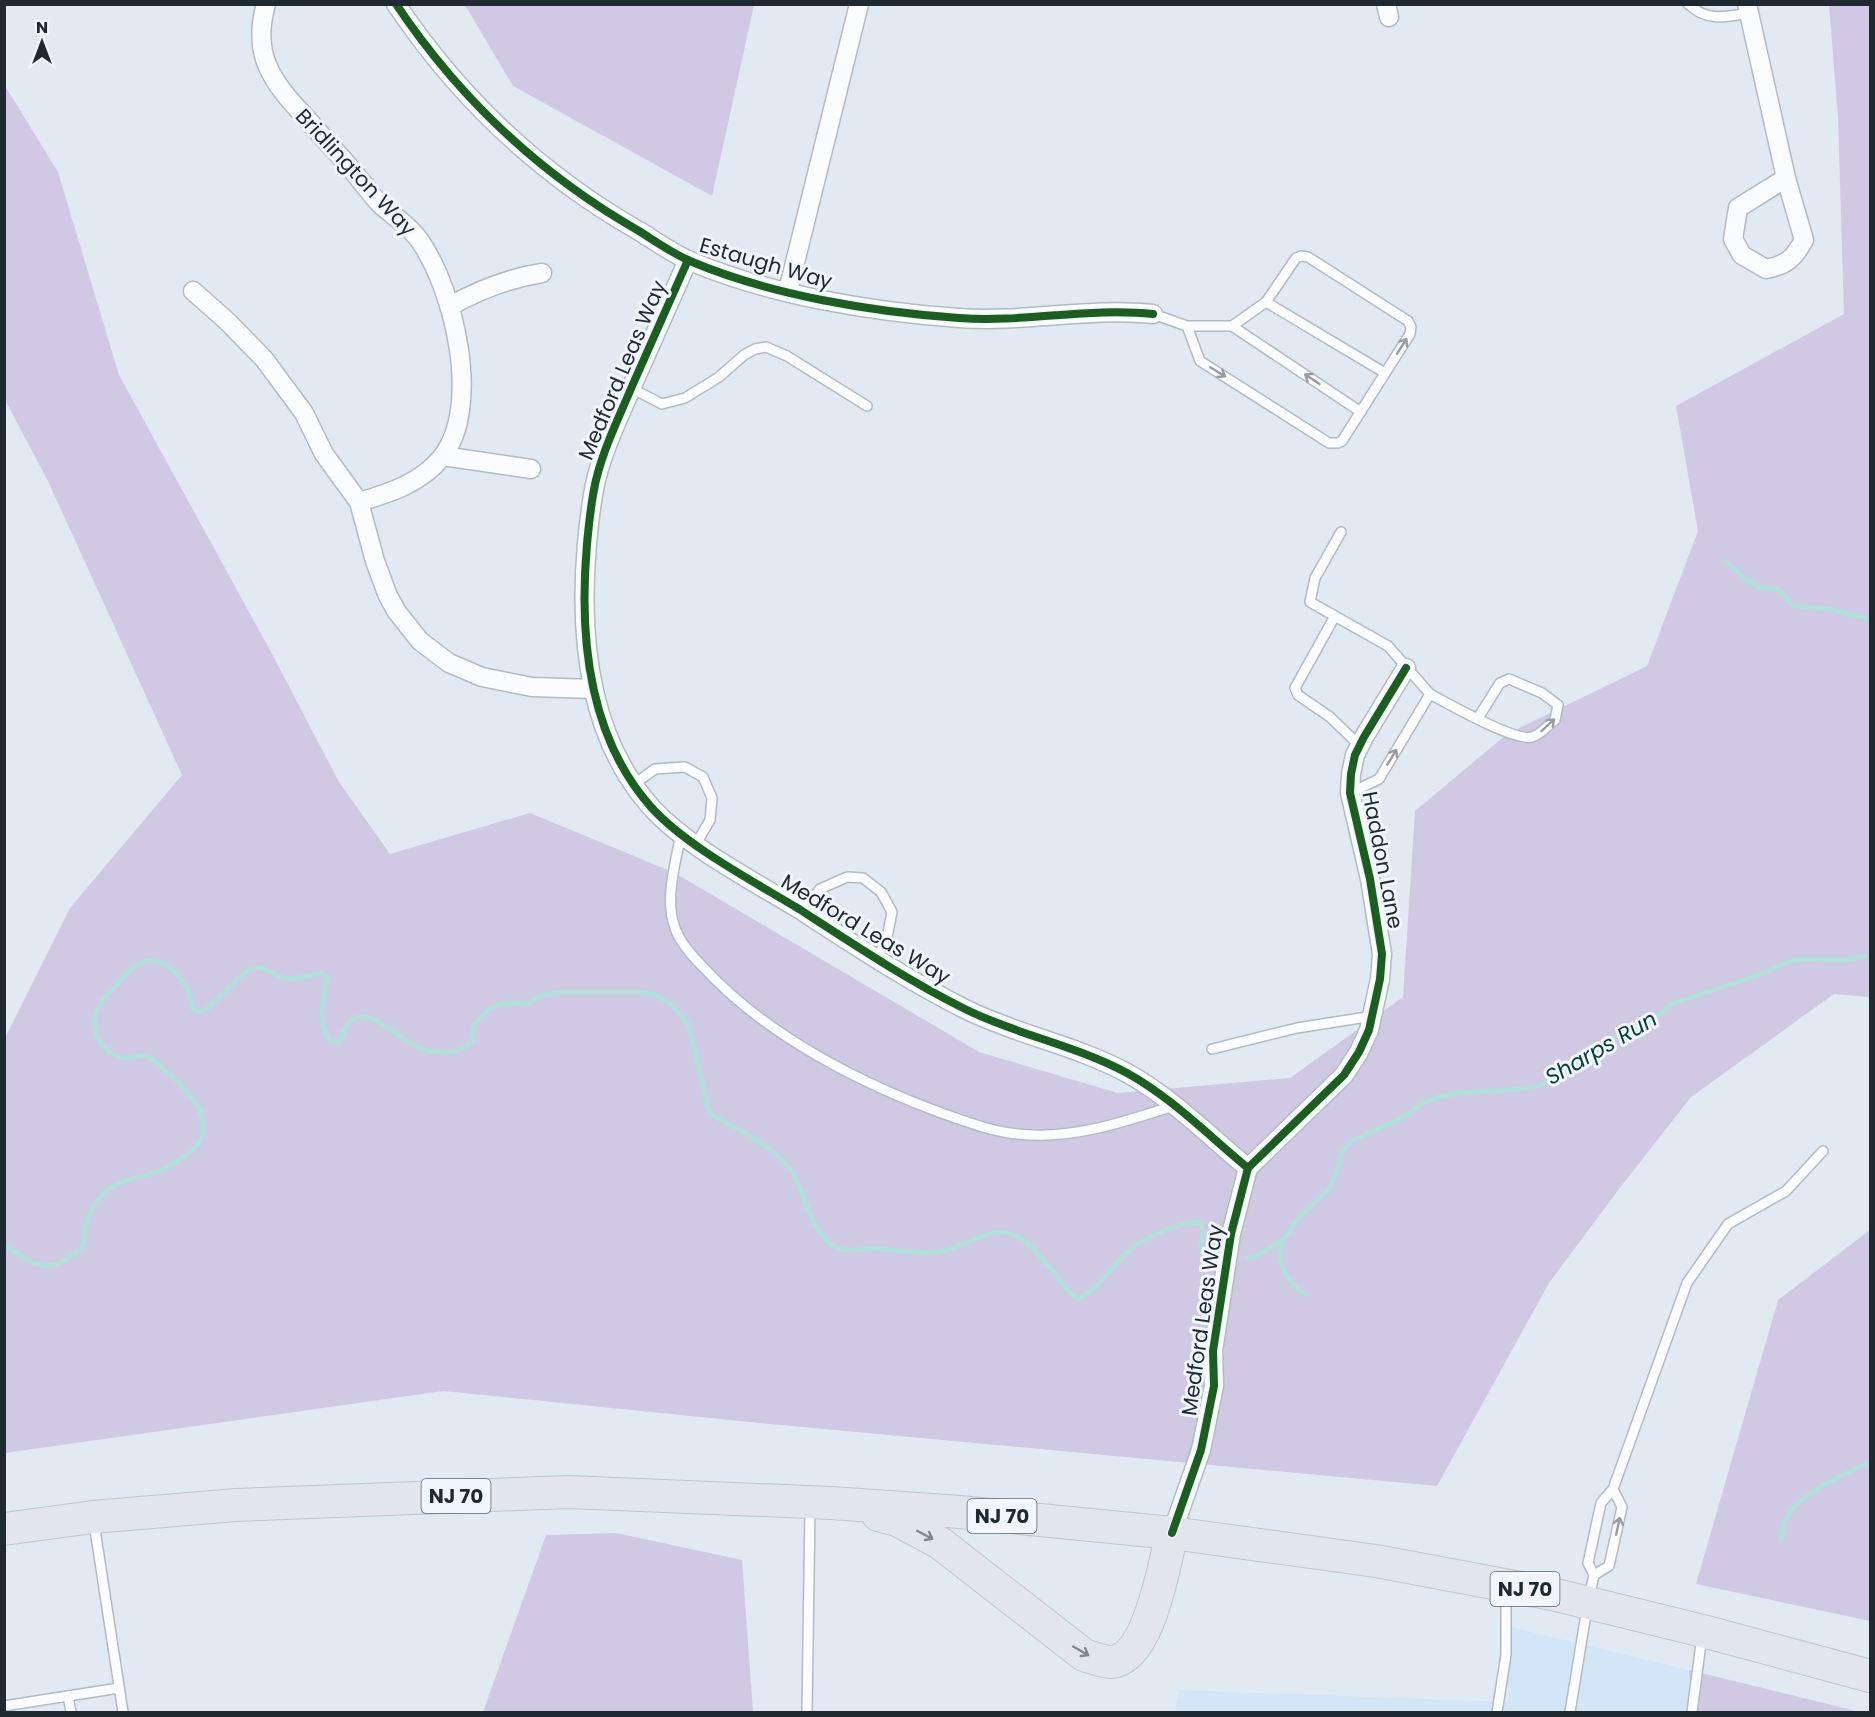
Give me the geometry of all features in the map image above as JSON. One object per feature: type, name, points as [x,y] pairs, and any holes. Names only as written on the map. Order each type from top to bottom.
[{"type":"highway","name":"NJ 70","points":[[4,1529],[93,1517],[236,1504],[570,1492],[820,1503],[960,1512],[1172,1533],[1376,1561],[1506,1585],[1591,1589],[1703,1631],[1870,1676]]},
{"type":"highway","points":[[820,1503],[897,1520],[940,1543],[1084,1655],[1110,1662],[1124,1657],[1137,1645],[1149,1621],[1172,1533]]},
{"type":"street","name":"Bridlington Way","points":[[266,4],[262,23],[263,51],[274,78],[380,204],[410,228],[430,258],[450,306],[458,346],[460,402],[454,437],[443,456],[427,471],[397,490],[359,502]]},
{"type":"street","name":"Estaugh Way","points":[[396,4],[451,78],[508,136],[614,218],[688,260],[735,277],[869,308],[961,318],[1008,319],[1105,311],[1153,314]]},
{"type":"street","points":[[788,291],[859,4]]},
{"type":"street","points":[[1748,9],[1786,178],[1804,240],[1795,256],[1779,266],[1766,269],[1743,255],[1732,239],[1737,208],[1786,178]]},
{"type":"street","name":"Medford Leas Way","points":[[688,260],[631,388],[596,481],[585,575],[585,620],[593,689],[605,730],[626,772],[651,807],[696,844],[876,957],[965,1009],[995,1023],[1085,1054],[1128,1074],[1173,1106],[1248,1168],[1231,1234],[1214,1351],[1214,1386],[1201,1450],[1172,1533]]},
{"type":"street","points":[[450,306],[503,282],[542,273]]},
{"type":"street","points":[[193,291],[228,322],[275,372],[304,413],[324,454],[359,502],[375,561],[388,596],[408,626],[434,652],[449,663],[490,680],[532,687],[593,689]]},
{"type":"street","points":[[443,456],[531,469]]},
{"type":"street","name":"Haddon Lane","points":[[1248,1168],[1327,1094],[1344,1075],[1359,1052],[1373,1017],[1382,954],[1379,929],[1350,793],[1355,755],[1406,668]]},
{"type":"lane","points":[[1688,4],[1705,17],[1728,16],[1748,9]]},
{"type":"lane","points":[[1187,326],[1200,361],[1329,443],[1338,444],[1410,334],[1411,327],[1408,321],[1308,257],[1301,255],[1296,258],[1266,302],[1232,326]]},
{"type":"lane","points":[[1266,302],[1385,373]]},
{"type":"lane","points":[[1153,314],[1187,326],[1232,326],[1360,412]]},
{"type":"lane","points":[[631,388],[662,404],[685,398],[718,377],[744,355],[755,349],[766,347],[787,356],[867,406]]},
{"type":"lane","points":[[1341,532],[1315,578],[1310,602],[1388,646],[1430,694],[1478,718],[1520,738],[1533,737],[1555,720],[1558,705],[1542,693],[1509,680],[1500,683],[1478,718]]},
{"type":"lane","points":[[1335,616],[1295,688],[1298,695],[1330,717],[1360,746]]},
{"type":"lane","points":[[1350,793],[1379,779],[1430,694]]},
{"type":"lane","points":[[634,784],[655,769],[685,767],[703,777],[712,798],[710,820],[696,844]]},
{"type":"lane","points":[[681,833],[670,900],[675,927],[690,954],[725,991],[768,1024],[831,1062],[901,1099],[970,1123],[1017,1134],[1063,1134],[1126,1122],[1173,1106]]},
{"type":"lane","points":[[803,912],[820,889],[847,877],[863,878],[881,892],[892,912],[886,943],[876,957]]},
{"type":"lane","points":[[1212,1049],[1297,1028],[1373,1017]]},
{"type":"lane","points":[[1570,1713],[1591,1589],[1588,1563],[1601,1503],[1613,1489],[1687,1283],[1728,1224],[1786,1191],[1823,1151]]},
{"type":"lane","points":[[1591,1589],[1609,1566],[1620,1517],[1622,1507],[1613,1489]]},
{"type":"lane","points":[[807,1713],[820,1503]]},
{"type":"lane","points":[[93,1517],[123,1713]]},
{"type":"lane","points":[[1497,1713],[1506,1655],[1506,1585]]},
{"type":"lane","points":[[1692,1713],[1703,1631]]},
{"type":"lane","points":[[4,1706],[119,1688]]},
{"type":"lane","points":[[68,1696],[71,1713]]},
{"type":"shaded area","points":[[465,5],[754,5],[712,196],[513,86]]},
{"type":"shaded area","points":[[1829,5],[1870,5],[1870,997],[1834,994],[1691,1097],[1549,1283],[1437,1486],[443,1391],[5,1453],[4,1040],[70,908],[182,775],[48,481],[5,400],[5,86],[58,172],[119,375],[271,652],[339,782],[390,854],[530,813],[675,873],[979,1052],[1118,1093],[1290,1078],[1403,997],[1415,811],[1507,734],[1647,666],[1698,531],[1676,406],[1844,314],[1838,117]]},
{"type":"shaded area","points":[[1870,1230],[1870,1621],[1696,1584],[1778,1300]]},
{"type":"shaded area","points":[[616,1533],[742,1560],[753,1712],[483,1712],[546,1535]]},
{"type":"shaded area","points":[[1511,1627],[1689,1670],[1692,1712],[1175,1712],[1179,1690],[1507,1702]]},
{"type":"shaded area","points":[[1689,1670],[1860,1712],[1692,1712]]},
{"type":"waterway","points":[[1726,561],[1747,580],[1759,587],[1780,590],[1793,606],[1829,609],[1870,619]]},
{"type":"waterway","name":"Sharps Run","points":[[1248,1258],[1254,1257],[1283,1240],[1301,1215],[1328,1191],[1342,1152],[1352,1141],[1401,1118],[1425,1102],[1459,1093],[1522,1089],[1542,1085],[1617,1036],[1635,1032],[1647,1025],[1667,1007],[1677,1002],[1756,976],[1791,961],[1845,960],[1870,956]]},
{"type":"waterway","name":"Sharps Run","points":[[4,1245],[25,1259],[43,1266],[61,1263],[82,1247],[89,1215],[107,1190],[112,1186],[154,1173],[173,1164],[193,1150],[201,1139],[203,1120],[200,1111],[183,1087],[148,1057],[142,1055],[129,1058],[110,1053],[102,1045],[95,1029],[96,1011],[121,980],[140,963],[155,961],[163,963],[178,976],[190,994],[192,1008],[199,1012],[207,1009],[250,969],[262,967],[271,973],[292,979],[323,974],[327,977],[322,1019],[330,1041],[340,1042],[350,1021],[358,1017],[367,1017],[376,1020],[420,1048],[437,1052],[461,1050],[467,1046],[472,1041],[474,1025],[488,1010],[500,1004],[528,1003],[543,995],[564,992],[653,994],[671,1004],[689,1025],[709,1112],[762,1143],[783,1160],[793,1173],[815,1224],[827,1242],[835,1247],[846,1250],[938,1252],[989,1234],[1009,1234],[1027,1243],[1072,1295],[1078,1298],[1091,1291],[1131,1249],[1155,1234],[1182,1225],[1192,1222],[1202,1224],[1203,1255],[1211,1258]]},
{"type":"waterway","points":[[1283,1240],[1280,1257],[1285,1273],[1300,1292],[1307,1295]]},
{"type":"waterway","points":[[1781,1538],[1788,1515],[1803,1499],[1825,1484],[1870,1462]]},
{"type":"cycle path","points":[[396,4],[447,71],[504,132],[569,185],[603,209],[690,261],[721,273],[787,292],[857,306],[926,315],[983,319],[1104,312],[1153,314]]},
{"type":"cycle path","points":[[688,260],[608,443],[596,480],[589,520],[585,613],[592,683],[613,749],[630,779],[651,807],[666,821],[721,862],[943,998],[985,1018],[1087,1055],[1127,1073],[1159,1093],[1248,1168]]},
{"type":"cycle path","points":[[1172,1533],[1201,1450],[1214,1386],[1213,1351],[1231,1234],[1248,1168],[1344,1075],[1359,1052],[1369,1030],[1380,979],[1382,954],[1370,879],[1350,793],[1351,774],[1355,755],[1364,737],[1406,668]]}]
